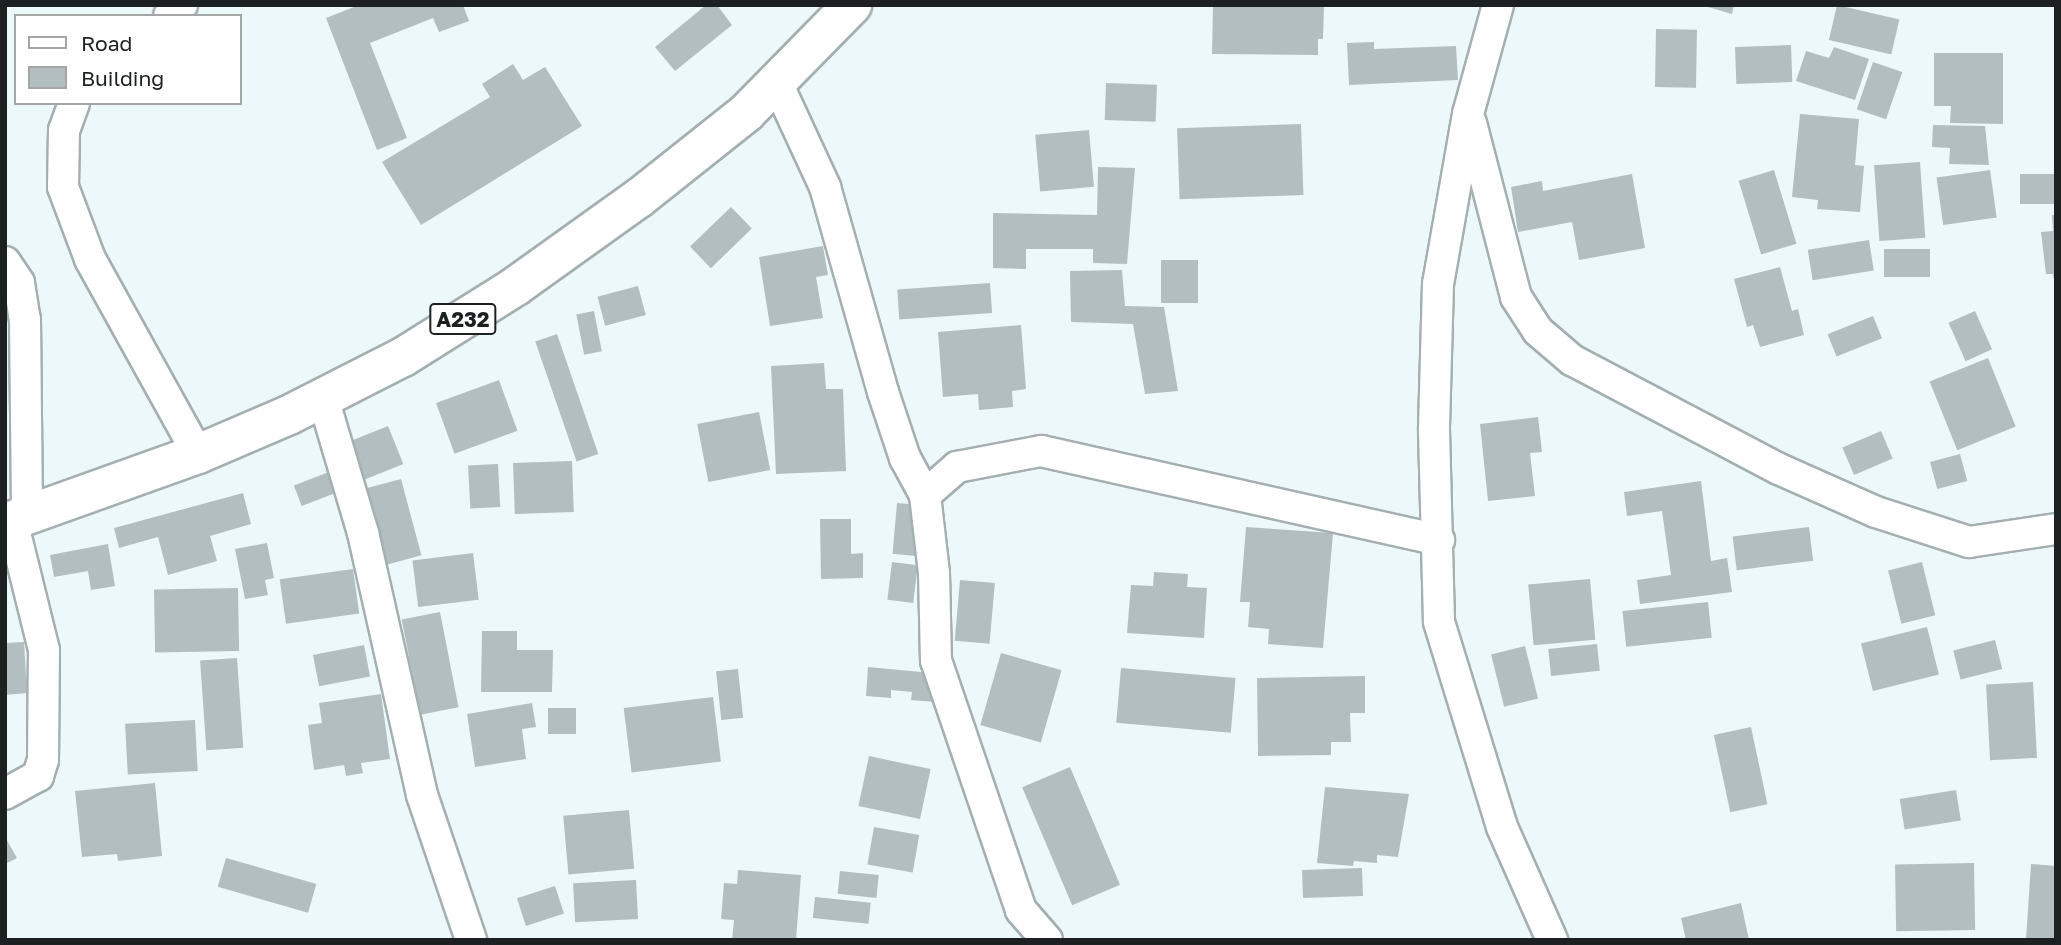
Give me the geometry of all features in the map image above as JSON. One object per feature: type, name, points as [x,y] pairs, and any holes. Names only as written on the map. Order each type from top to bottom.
[{"type":"main road","name":"A232","points":[[14,520],[198,454],[323,398],[403,357],[516,286],[639,198],[776,82],[852,5]]},
{"type":"street","points":[[1498,5],[1468,114],[1438,284],[1434,431],[1439,540],[1439,622],[1502,827],[1552,940]]},
{"type":"street","points":[[776,82],[825,187],[883,392],[905,458],[925,495],[934,573],[936,661],[1021,910],[1047,940]]},
{"type":"street","points":[[73,105],[64,130],[63,187],[90,259],[198,454]]},
{"type":"street","points":[[1468,114],[1516,298],[1538,331],[1572,360],[1779,469],[1876,512],[1969,542],[2056,529]]},
{"type":"street","points":[[5,262],[19,283],[25,319],[14,520],[44,650],[43,760],[38,776],[5,794]]},
{"type":"street","points":[[323,398],[363,533],[422,795],[471,940]]},
{"type":"street","points":[[925,495],[957,467],[1041,451],[1439,540]]},
{"type":"building","points":[[359,5],[463,5],[469,21],[439,32],[433,18],[370,43],[407,138],[377,150],[326,18]]},
{"type":"building","points":[[706,5],[717,5],[732,25],[675,71],[655,47]]},
{"type":"building","points":[[1213,5],[1324,5],[1323,39],[1318,39],[1318,55],[1212,54]]},
{"type":"building","points":[[1701,5],[1734,5],[1732,14]]},
{"type":"building","points":[[1837,5],[1899,19],[1891,54],[1829,40]]},
{"type":"building","points":[[1656,29],[1697,30],[1696,88],[1655,87]]},
{"type":"building","points":[[1374,42],[1374,49],[1456,46],[1458,80],[1349,85],[1347,43]]},
{"type":"building","points":[[1791,45],[1792,82],[1736,84],[1735,47]]},
{"type":"building","points":[[1834,47],[1869,59],[1855,100],[1796,81],[1806,51],[1829,58]]},
{"type":"building","points":[[1934,53],[2003,53],[2003,124],[1950,123],[1951,106],[1934,106]]},
{"type":"building","points":[[1873,62],[1902,72],[1886,119],[1857,109]]},
{"type":"building","points":[[513,64],[523,80],[545,67],[582,126],[421,225],[382,162],[490,97],[482,84]]},
{"type":"building","points":[[1106,83],[1157,85],[1156,122],[1105,120]]},
{"type":"building","points":[[1800,114],[1859,119],[1855,165],[1864,166],[1860,212],[1817,209],[1818,200],[1792,197]]},
{"type":"building","points":[[1301,124],[1303,195],[1180,199],[1177,128]]},
{"type":"building","points":[[1933,125],[1985,126],[1989,165],[1949,164],[1950,148],[1932,147]]},
{"type":"building","points":[[1089,130],[1094,187],[1040,191],[1035,135]]},
{"type":"building","points":[[1920,162],[1925,238],[1879,241],[1874,165]]},
{"type":"building","points":[[1098,167],[1135,168],[1127,264],[1093,263],[1093,249],[1026,249],[1026,269],[993,268],[993,213],[1097,215]]},
{"type":"building","points":[[1774,170],[1797,244],[1761,254],[1739,181]]},
{"type":"building","points":[[1990,170],[1997,218],[1943,225],[1937,178]]},
{"type":"building","points":[[1632,174],[1645,248],[1579,260],[1572,222],[1518,232],[1511,187],[1542,181],[1543,191]]},
{"type":"building","points":[[2020,174],[2056,174],[2056,204],[2020,204]]},
{"type":"building","points":[[731,207],[752,229],[711,268],[690,247]]},
{"type":"building","points":[[2052,215],[2056,215],[2054,280],[2053,274],[2046,274],[2041,232],[2053,231]]},
{"type":"building","points":[[1869,240],[1874,271],[1813,280],[1808,250]]},
{"type":"building","points":[[823,246],[828,275],[816,277],[823,318],[770,326],[759,257]]},
{"type":"building","points":[[1884,249],[1930,249],[1930,277],[1884,277]]},
{"type":"building","points":[[1161,260],[1198,260],[1198,303],[1161,303]]},
{"type":"building","points":[[1780,267],[1792,311],[1798,309],[1804,335],[1760,347],[1753,325],[1747,327],[1734,279]]},
{"type":"building","points":[[1122,270],[1125,306],[1164,307],[1178,391],[1145,394],[1133,324],[1071,322],[1070,271]]},
{"type":"building","points":[[990,283],[992,313],[899,319],[897,289]]},
{"type":"building","points":[[638,286],[646,315],[605,326],[597,297]]},
{"type":"building","points":[[594,311],[602,351],[584,355],[576,314]]},
{"type":"building","points":[[1975,311],[1992,349],[1966,361],[1949,323]]},
{"type":"building","points":[[1873,316],[1882,338],[1837,357],[1828,334]]},
{"type":"building","points":[[1021,325],[1026,389],[1012,391],[1013,407],[979,410],[978,394],[943,397],[938,332]]},
{"type":"building","points":[[557,334],[598,454],[577,462],[535,341]]},
{"type":"building","points":[[1988,358],[2016,427],[1957,450],[1930,382]]},
{"type":"building","points":[[824,363],[826,389],[843,389],[846,471],[776,474],[771,366]]},
{"type":"building","points":[[499,380],[517,431],[455,454],[436,403]]},
{"type":"building","points":[[759,412],[770,470],[708,482],[697,424]]},
{"type":"building","points":[[1538,417],[1542,452],[1530,453],[1535,496],[1488,501],[1480,424]]},
{"type":"building","points":[[388,426],[403,464],[365,479],[350,441]]},
{"type":"building","points":[[1881,431],[1893,459],[1854,475],[1842,447]]},
{"type":"building","points":[[1960,454],[1967,481],[1937,489],[1930,462]]},
{"type":"building","points":[[572,461],[574,512],[515,514],[513,463]]},
{"type":"building","points":[[498,464],[500,507],[470,509],[468,466]]},
{"type":"building","points":[[334,470],[342,491],[302,506],[294,485]]},
{"type":"building","points":[[401,479],[421,555],[386,565],[365,489]]},
{"type":"building","points":[[1701,481],[1711,561],[1727,558],[1732,592],[1640,604],[1637,580],[1671,575],[1662,511],[1627,516],[1624,492]]},
{"type":"building","points":[[243,493],[251,524],[210,536],[217,561],[168,575],[158,537],[119,548],[114,528]]},
{"type":"building","points":[[897,503],[921,505],[916,556],[893,554]]},
{"type":"building","points":[[820,519],[851,519],[851,554],[863,553],[863,578],[821,579]]},
{"type":"building","points":[[1246,527],[1333,533],[1323,648],[1268,644],[1269,629],[1248,627],[1250,602],[1240,602]]},
{"type":"building","points":[[1809,527],[1813,561],[1737,570],[1733,536]]},
{"type":"building","points":[[267,543],[274,578],[265,580],[268,595],[245,599],[235,549]]},
{"type":"building","points":[[108,544],[115,586],[91,590],[88,571],[54,577],[50,555]]},
{"type":"building","points":[[473,553],[479,600],[418,607],[412,560]]},
{"type":"building","points":[[892,562],[918,565],[913,603],[887,600]]},
{"type":"building","points":[[1922,562],[1935,615],[1901,624],[1888,570]]},
{"type":"building","points":[[353,569],[359,614],[286,624],[280,579]]},
{"type":"building","points":[[1154,572],[1188,574],[1187,587],[1207,588],[1204,638],[1127,633],[1131,585],[1153,586]]},
{"type":"building","points":[[1590,579],[1595,640],[1534,645],[1528,584]]},
{"type":"building","points":[[960,580],[995,583],[990,644],[955,641]]},
{"type":"building","points":[[238,588],[239,651],[155,652],[154,589]]},
{"type":"building","points":[[1708,602],[1712,638],[1626,647],[1622,611]]},
{"type":"building","points":[[440,612],[459,707],[420,715],[402,619]]},
{"type":"building","points":[[1927,627],[1939,675],[1873,691],[1861,643]]},
{"type":"building","points":[[482,631],[517,631],[517,650],[553,650],[552,692],[481,692]]},
{"type":"building","points":[[1995,640],[2002,669],[1961,680],[1953,650]]},
{"type":"building","points":[[24,642],[27,693],[5,695],[5,643]]},
{"type":"building","points":[[1597,644],[1600,671],[1551,676],[1548,649]]},
{"type":"building","points":[[364,645],[370,676],[319,686],[313,655]]},
{"type":"building","points":[[1525,646],[1538,698],[1504,707],[1491,654]]},
{"type":"building","points":[[1001,653],[1062,670],[1041,742],[980,725]]},
{"type":"building","points":[[237,658],[243,748],[206,750],[200,661]]},
{"type":"building","points":[[868,667],[932,673],[935,702],[911,700],[912,692],[891,690],[891,698],[866,696]]},
{"type":"building","points":[[1121,668],[1236,678],[1231,733],[1116,723]]},
{"type":"building","points":[[738,669],[743,718],[721,720],[716,671]]},
{"type":"building","points":[[1365,676],[1365,713],[1350,713],[1351,742],[1331,742],[1331,755],[1258,756],[1257,678]]},
{"type":"building","points":[[2033,682],[2037,758],[1990,760],[1986,684]]},
{"type":"building","points":[[381,694],[390,759],[361,763],[363,773],[346,776],[344,765],[314,770],[308,725],[322,723],[319,703]]},
{"type":"building","points":[[713,697],[721,762],[632,772],[624,708]]},
{"type":"building","points":[[532,703],[536,727],[522,729],[526,759],[475,767],[467,714]]},
{"type":"building","points":[[548,708],[576,708],[576,734],[548,734]]},
{"type":"building","points":[[195,720],[198,771],[128,775],[125,724]]},
{"type":"building","points":[[1751,727],[1767,804],[1730,812],[1714,735]]},
{"type":"building","points":[[869,756],[931,769],[920,819],[858,806]]},
{"type":"building","points":[[1070,767],[1120,885],[1072,905],[1022,787]]},
{"type":"building","points":[[155,783],[162,856],[118,861],[117,854],[82,857],[75,791]]},
{"type":"building","points":[[1325,787],[1409,794],[1398,857],[1377,855],[1377,863],[1354,861],[1353,866],[1317,863]]},
{"type":"building","points":[[1956,790],[1961,821],[1905,830],[1900,799]]},
{"type":"building","points":[[629,810],[634,869],[568,875],[563,816]]},
{"type":"building","points":[[874,827],[919,835],[913,872],[867,864]]},
{"type":"building","points":[[5,837],[17,858],[5,864]]},
{"type":"building","points":[[226,858],[316,884],[308,913],[218,887]]},
{"type":"building","points":[[1974,863],[1975,930],[1896,931],[1895,864]]},
{"type":"building","points":[[2031,864],[2056,866],[2056,940],[2026,940]]},
{"type":"building","points":[[1362,868],[1363,896],[1303,898],[1302,870]]},
{"type":"building","points":[[738,870],[801,875],[796,940],[732,940],[734,920],[721,919],[724,883],[737,884]]},
{"type":"building","points":[[840,871],[879,875],[876,898],[838,894]]},
{"type":"building","points":[[636,880],[638,919],[575,922],[573,883]]},
{"type":"building","points":[[555,886],[564,914],[526,926],[517,898]]},
{"type":"building","points":[[815,897],[871,903],[868,924],[813,918]]},
{"type":"building","points":[[1741,903],[1749,940],[1686,940],[1681,918]]}]
